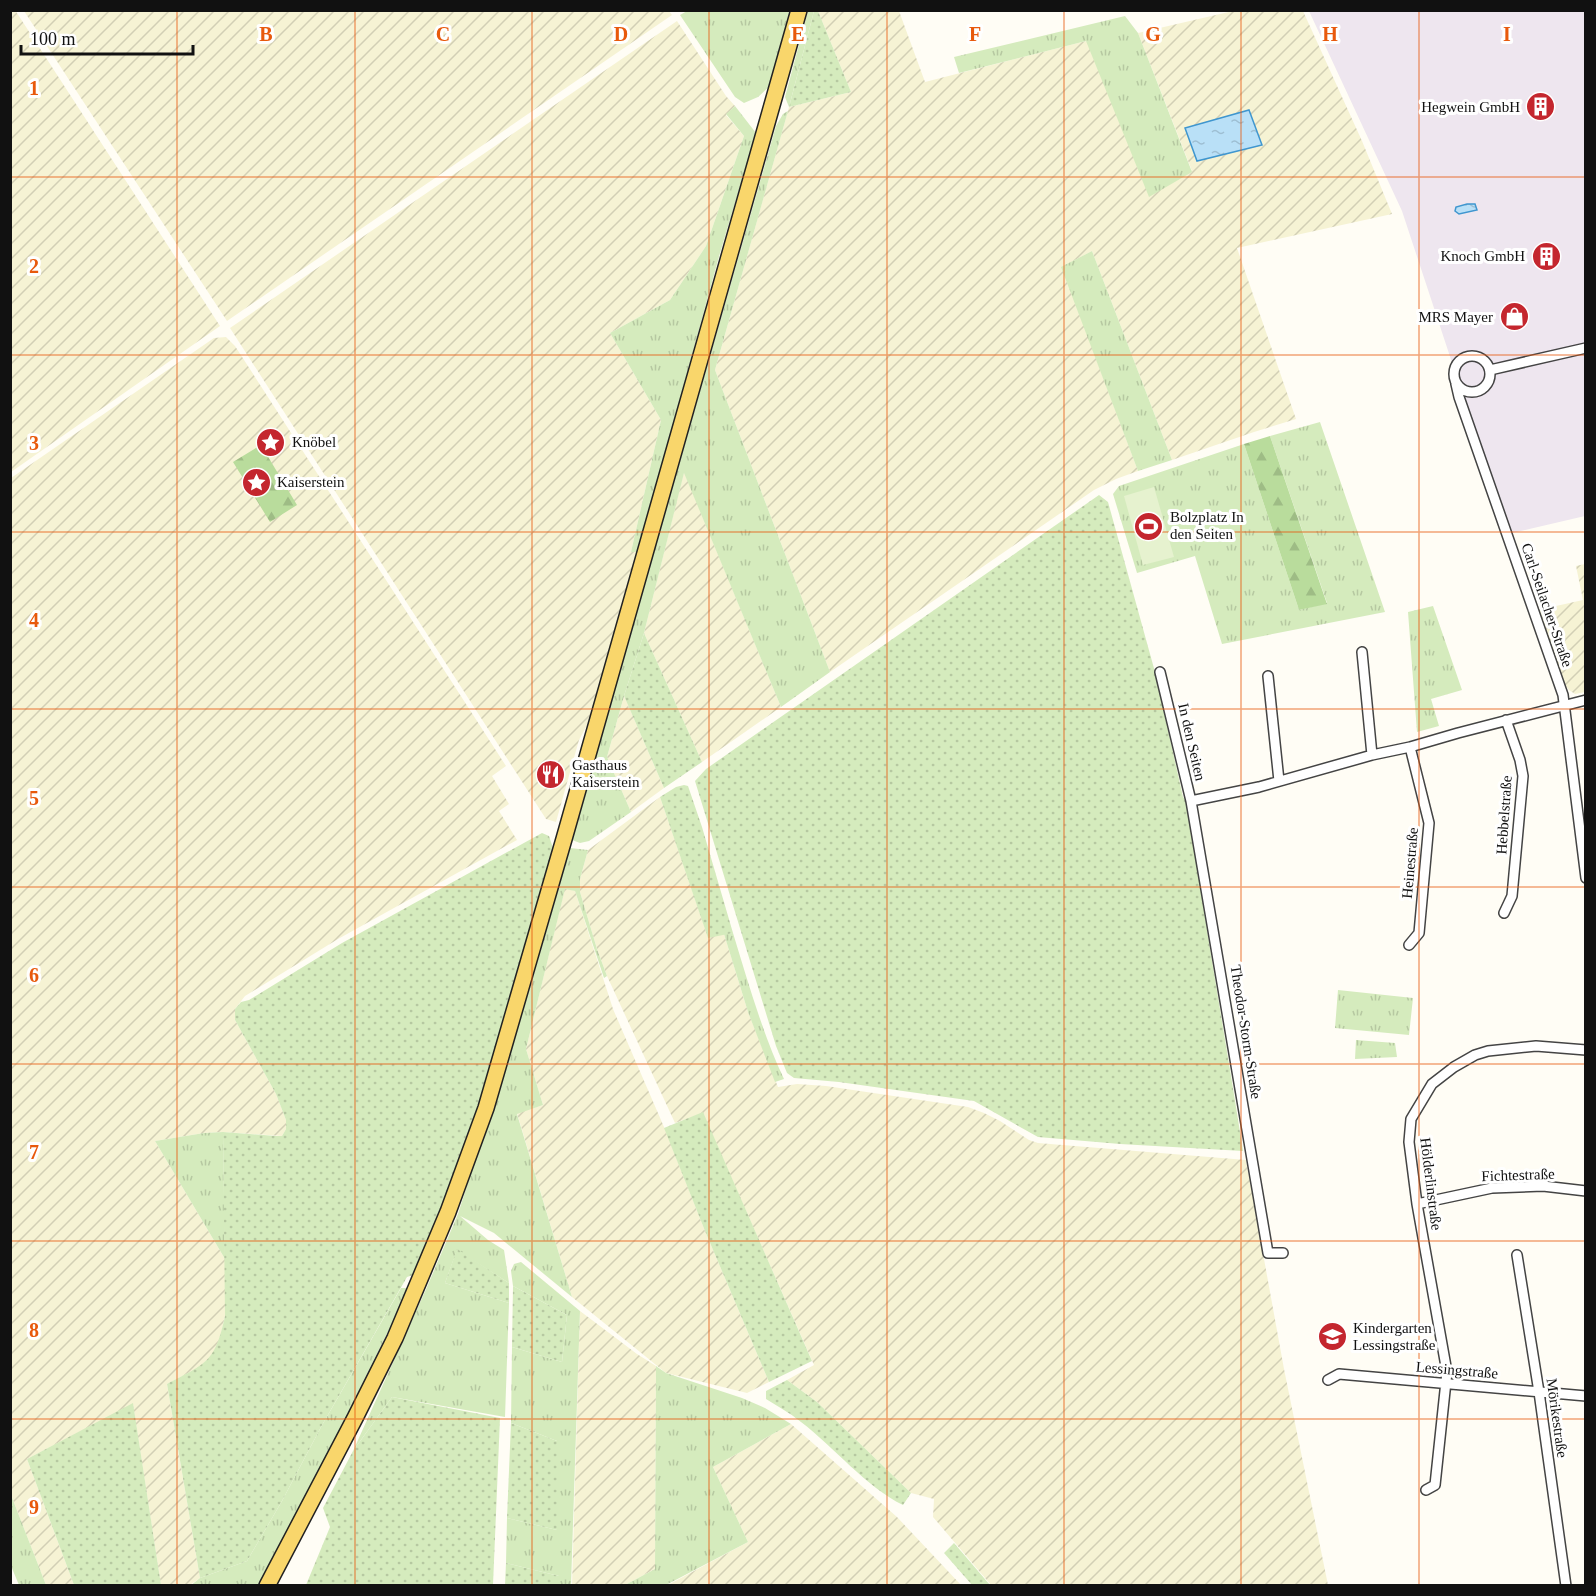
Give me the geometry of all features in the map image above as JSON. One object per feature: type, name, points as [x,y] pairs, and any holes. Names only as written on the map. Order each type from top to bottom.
[{"type":"main road","points":[[267,1586],[394,1338],[448,1212],[486,1108],[799,10]]},
{"type":"street","points":[[1490,370],[1586,348]]},
{"type":"street","points":[[1473,355],[1481,357],[1487,363],[1490,378],[1486,386],[1479,391],[1464,391],[1456,384],[1453,375],[1458,360],[1473,355]]},
{"type":"street","name":"Carl-Seilacher-Straße","points":[[1456,384],[1563,695],[1586,878]]},
{"type":"street","points":[[1362,652],[1372,755]]},
{"type":"street","name":"In den Seiten","points":[[1160,672],[1191,801],[1258,787],[1586,700]]},
{"type":"street","points":[[1268,676],[1279,781]]},
{"type":"street","name":"Hebbelstraße","points":[[1504,913],[1512,897],[1523,776],[1506,720]]},
{"type":"street","name":"Heinestraße","points":[[1409,945],[1419,933],[1429,823],[1410,747]]},
{"type":"street","name":"Theodor-Storm-Straße","points":[[1191,801],[1268,1253],[1283,1253]]},
{"type":"street","name":"Hölderlinstraße","points":[[1426,1490],[1435,1485],[1447,1372],[1417,1204],[1409,1142],[1411,1119],[1432,1084],[1454,1066],[1474,1055],[1488,1051],[1536,1046],[1586,1050]]},
{"type":"street","name":"Fichtestraße","points":[[1417,1204],[1492,1188],[1543,1186],[1586,1191]]},
{"type":"street","name":"Mörikestraße","points":[[1517,1255],[1566,1586]]},
{"type":"street","name":"Lessingstraße","points":[[1328,1380],[1339,1374],[1586,1396]]},
{"type":"shaded area","points":[[15,10],[220,326],[11,472],[10,11]]},
{"type":"shaded area","points":[[24,11],[669,11],[672,15],[227,321]]},
{"type":"shaded area","points":[[818,11],[899,11],[925,82],[1086,41],[1192,171],[1138,33],[1233,11],[1303,11],[1362,141],[1392,214],[1237,248],[1296,419],[1172,460],[1092,251],[1062,267],[1138,471],[1094,490],[830,672],[715,370],[789,107],[851,92]]},
{"type":"shaded area","points":[[1309,11],[1585,11],[1585,516],[1512,533],[1464,399],[1402,211]]},
{"type":"shaded area","points":[[677,21],[735,106],[726,115],[744,136],[706,246],[670,300],[610,333],[661,420],[631,552],[638,552],[594,712],[579,740],[556,822],[546,819],[230,328]]},
{"type":"shaded area","points":[[226,337],[235,346],[506,766],[492,776],[509,804],[499,811],[517,840],[338,939],[245,996],[235,1009],[235,1020],[276,1094],[286,1120],[286,1129],[282,1136],[223,1132],[155,1141],[225,1259],[225,1316],[220,1338],[213,1354],[200,1367],[167,1384],[200,1578],[190,1585],[161,1585],[133,1404],[27,1459],[74,1585],[46,1585],[11,1495],[11,478],[214,338]]},
{"type":"shaded area","points":[[684,472],[781,707],[702,762],[644,633]]},
{"type":"shaded area","points":[[1585,564],[1585,692],[1575,694],[1563,682],[1538,610],[1583,600],[1576,566]]},
{"type":"shaded area","points":[[624,696],[664,788],[631,812],[607,757]]},
{"type":"shaded area","points":[[660,797],[708,937],[724,934],[748,1012],[778,1087],[797,1084],[826,1086],[968,1107],[1000,1121],[1029,1140],[1038,1143],[1246,1160],[1284,1369],[1328,1585],[991,1585],[933,1517],[934,1499],[911,1493],[817,1402],[787,1380],[814,1365],[703,1113],[675,1123],[607,976],[580,892],[580,879],[588,850]]},
{"type":"shaded area","points":[[565,888],[575,891],[613,1009],[769,1382],[747,1393],[666,1373],[572,1297],[517,1113],[543,1105],[526,1049]]},
{"type":"shaded area","points":[[580,1311],[656,1366],[655,1569],[625,1585],[572,1586]]},
{"type":"shaded area","points":[[791,1424],[897,1517],[961,1585],[666,1586],[748,1542],[713,1467]]},
{"type":"green space","points":[[687,11],[790,11],[770,86],[758,97],[744,103],[735,97],[680,15]]},
{"type":"green space","points":[[808,11],[814,11],[789,107],[785,97]]},
{"type":"green space","points":[[814,11],[818,11],[851,92],[789,107]]},
{"type":"green space","points":[[1125,16],[1138,33],[1192,172],[1149,197],[1086,41],[959,73],[954,57]]},
{"type":"green space","points":[[735,106],[756,133],[720,253],[638,552],[631,552],[661,420],[610,333],[670,300],[706,246],[744,136],[726,114]]},
{"type":"green space","points":[[788,111],[715,370],[830,672],[781,707],[684,473],[644,633],[607,757],[631,812],[589,841],[580,843],[572,840],[599,744],[776,126],[783,114]]},
{"type":"green space","points":[[1092,251],[1172,460],[1138,471],[1061,267]]},
{"type":"green space","points":[[1320,422],[1385,612],[1222,644],[1195,556],[1137,573],[1113,494],[1119,486],[1244,444],[1299,610],[1327,603],[1270,436]]},
{"type":"green space","points":[[1270,436],[1327,604],[1299,610],[1244,444]]},
{"type":"green space","points":[[261,445],[297,505],[270,522],[233,462]]},
{"type":"green space","name":"Bolzplatz In den Seiten","points":[[1154,487],[1174,557],[1143,565],[1124,496]]},
{"type":"green space","points":[[1099,495],[1108,502],[1155,672],[1183,797],[1188,804],[1243,1151],[1038,1137],[974,1101],[794,1078],[787,1073],[776,1046],[695,781],[706,769]]},
{"type":"green space","points":[[1433,606],[1462,690],[1431,699],[1439,726],[1417,732],[1408,612]]},
{"type":"green space","points":[[644,633],[702,762],[664,788],[624,696]]},
{"type":"green space","points":[[684,785],[688,786],[702,827],[733,933],[708,938],[660,797]]},
{"type":"green space","points":[[542,833],[549,836],[553,848],[474,1120],[416,1274],[407,1277],[247,1561],[200,1578],[167,1384],[192,1371],[213,1352],[225,1316],[223,1132],[282,1136],[286,1129],[286,1120],[276,1094],[235,1020],[235,1009],[241,1002],[249,1000],[342,943]]},
{"type":"green space","points":[[570,848],[588,850],[580,879],[580,892],[607,976],[604,978],[575,891],[565,889],[526,1049],[543,1105],[517,1114],[572,1297],[494,1233],[460,1216],[488,1240],[504,1250],[509,1283],[457,1250],[445,1283],[509,1303],[505,1417],[392,1397],[353,1451],[458,1214],[532,981]]},
{"type":"green space","points":[[733,933],[762,1025],[784,1079],[775,1082],[748,1012],[724,934]]},
{"type":"green space","points":[[1338,990],[1413,998],[1409,1035],[1335,1028]]},
{"type":"green space","points":[[1356,1040],[1395,1043],[1397,1057],[1355,1059]]},
{"type":"green space","points":[[703,1112],[812,1361],[769,1382],[664,1128]]},
{"type":"green space","points":[[223,1132],[225,1259],[155,1141]]},
{"type":"green space","points":[[457,1249],[509,1283],[509,1303],[445,1283]]},
{"type":"green space","points":[[521,1262],[580,1311],[571,1585],[559,1585],[559,1576],[506,1563],[507,1518],[557,1530],[557,1441],[511,1423],[512,1347],[562,1362],[567,1315],[513,1286],[511,1271],[514,1264]]},
{"type":"green space","points":[[513,1286],[567,1315],[562,1362],[512,1347]]},
{"type":"green space","points":[[401,1288],[407,1288],[407,1293],[331,1447],[259,1585],[190,1586],[200,1578],[247,1561]]},
{"type":"green space","points":[[656,1366],[666,1373],[742,1398],[765,1408],[791,1424],[713,1467],[748,1542],[666,1585],[625,1585],[655,1569]]},
{"type":"green space","points":[[787,1380],[817,1402],[911,1493],[903,1505],[876,1488],[797,1419],[766,1399],[766,1391]]},
{"type":"green space","points":[[392,1397],[500,1418],[493,1585],[306,1585],[330,1527],[323,1508],[353,1451]]},
{"type":"green space","points":[[133,1403],[161,1585],[74,1585],[27,1459]]},
{"type":"green space","points":[[511,1423],[557,1441],[557,1530],[507,1518]]},
{"type":"green space","points":[[11,1495],[46,1585],[19,1585],[11,1566]]},
{"type":"green space","points":[[954,1543],[990,1585],[972,1585],[944,1553]]},
{"type":"green space","points":[[506,1563],[559,1576],[559,1585],[505,1585]]},
{"type":"water","points":[[1249,110],[1262,145],[1197,161],[1185,128]]},
{"type":"water","points":[[1475,204],[1477,210],[1459,214],[1455,211],[1456,207]]},
{"type":"place","name":"Hegwein GmbH","points":[[1541,107]]},
{"type":"place","name":"Knoch GmbH","points":[[1546,256]]},
{"type":"place","name":"MRS Mayer","points":[[1514,317]]},
{"type":"place","name":"Knöbel","points":[[271,442]]},
{"type":"place","name":"Kaiserstein","points":[[256,482]]},
{"type":"place","name":"Bolzplatz In den Seiten","points":[[1149,526]]},
{"type":"place","name":"Gasthaus Kaiserstein","points":[[551,774]]},
{"type":"place","name":"Kindergarten Lessingstraße","points":[[1332,1337]]}]
